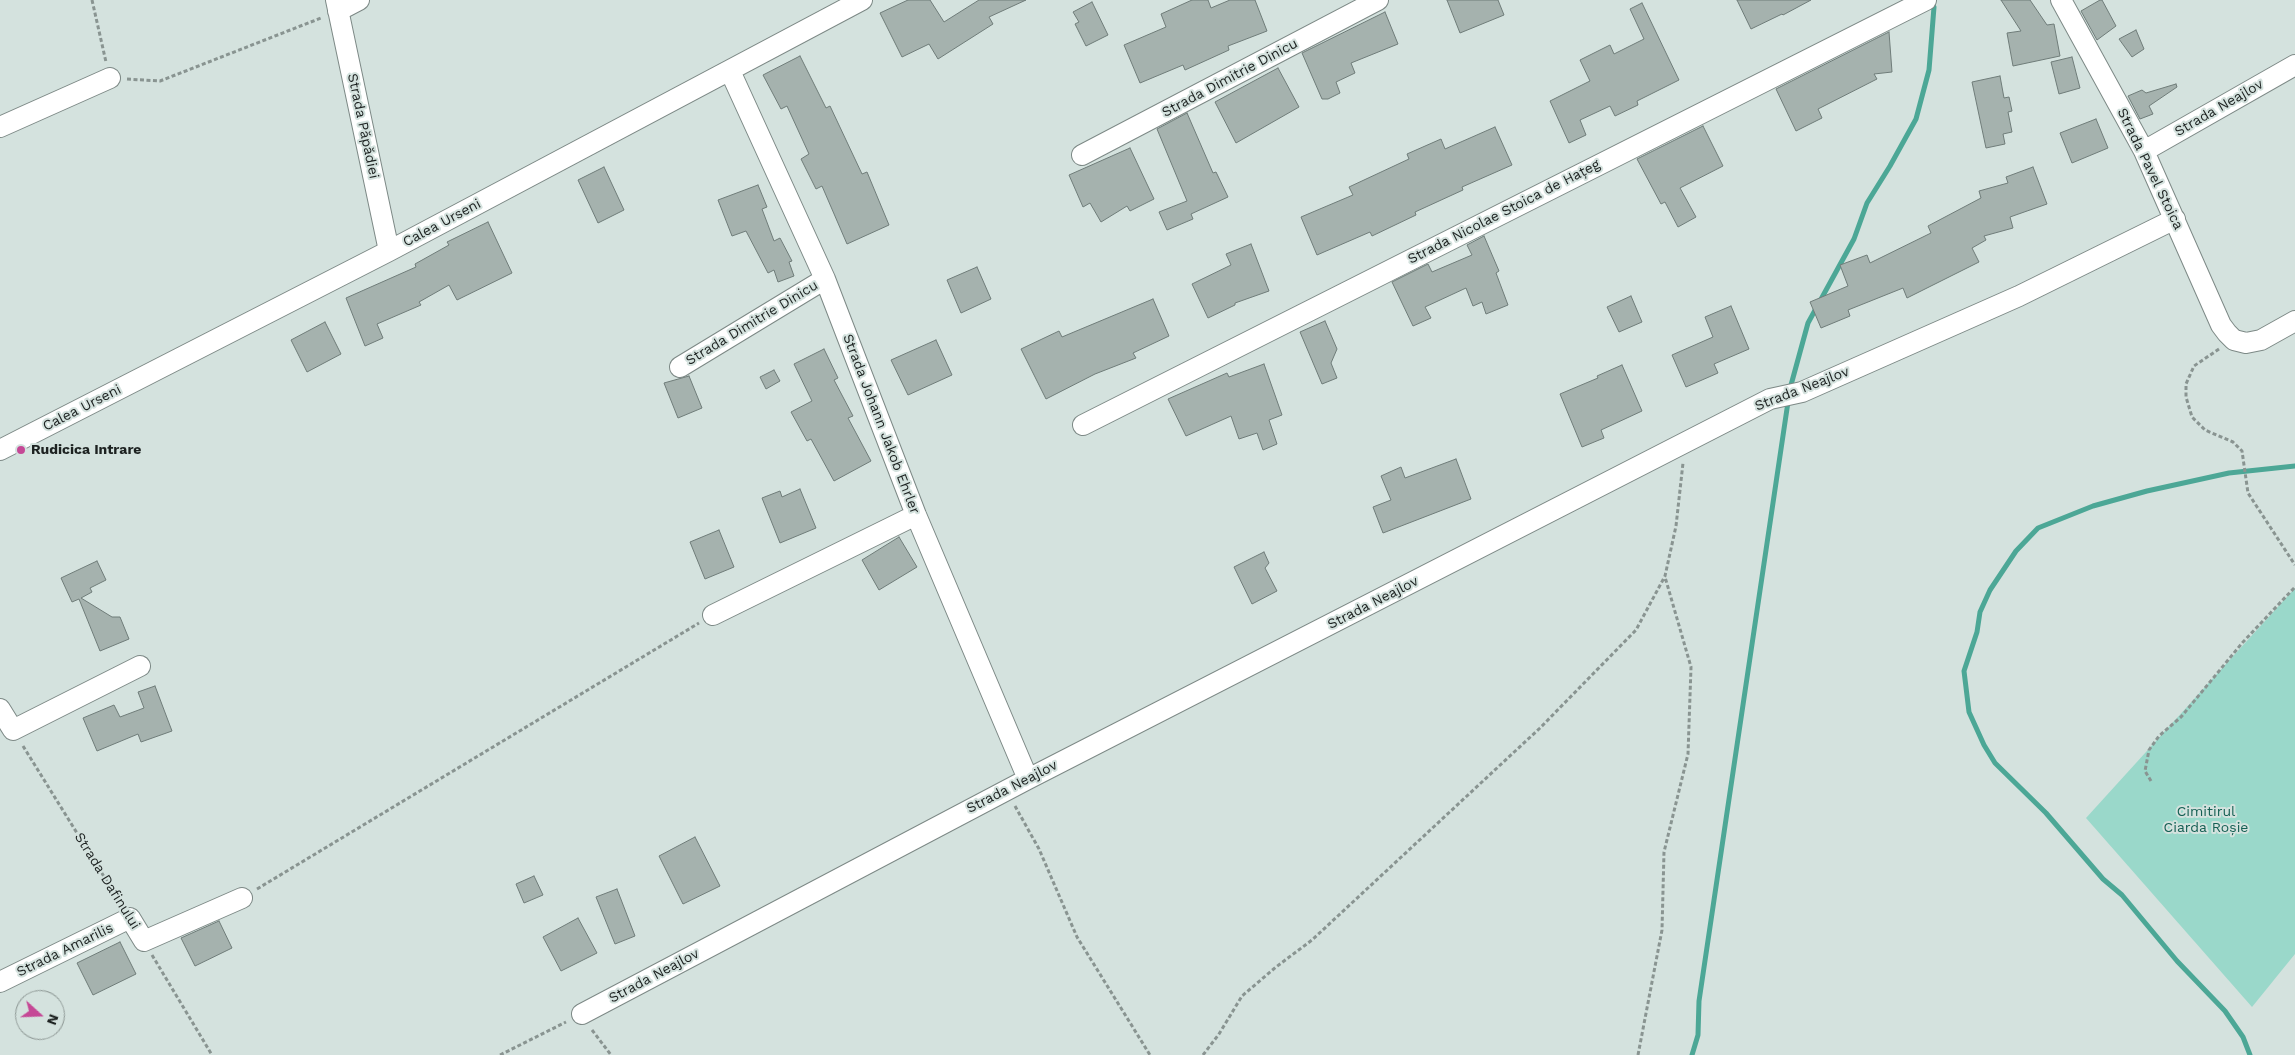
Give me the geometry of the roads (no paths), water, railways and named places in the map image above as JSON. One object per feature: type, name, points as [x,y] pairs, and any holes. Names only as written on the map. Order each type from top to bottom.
[{"type":"street","points":[[337,6],[359,0]]},
{"type":"street","name":"Calea Urseni","points":[[0,450],[389,251],[862,0]]},
{"type":"street","name":"Strada Dimitrie Dinicu","points":[[1082,155],[1378,0]]},
{"type":"street","name":"Strada Nicolae Stoica de Hațeg","points":[[1083,425],[1926,0]]},
{"type":"street","name":"Strada Pavel Stoica","points":[[2061,0],[2144,151],[2221,325],[2234,340],[2246,343],[2261,340],[2295,321]]},
{"type":"street","name":"Strada Păpădiei","points":[[337,6],[389,251]]},
{"type":"street","name":"Strada Neajlov","points":[[2144,151],[2295,65]]},
{"type":"street","name":"Strada Johann Jakob Ehrler","points":[[730,71],[825,279],[916,515],[1028,779]]},
{"type":"street","points":[[0,128],[110,78]]},
{"type":"street","name":"Strada Neajlov","points":[[582,1014],[1006,790],[1770,400],[1802,392],[2019,296],[2175,218]]},
{"type":"street","name":"Strada Dimitrie Dinicu","points":[[680,367],[825,279]]},
{"type":"street","points":[[0,433],[19,440]]},
{"type":"street","points":[[713,615],[916,515]]},
{"type":"street","points":[[0,709],[13,730],[140,666]]},
{"type":"street","name":"Strada Dafinului","points":[[130,918],[144,941],[242,898]]},
{"type":"street","name":"Strada Amarilis","points":[[0,982],[130,918]]},
{"type":"waterway","points":[[1791,385],[1808,323],[1854,239],[1867,203],[1916,119],[1929,70],[1934,7]]},
{"type":"waterway","points":[[1692,1055],[1698,1035],[1699,1001],[1788,402]]},
{"type":"waterway","points":[[2250,1055],[2243,1037],[2225,1011],[2177,961],[2122,895],[2103,879],[2046,813],[1995,763],[1984,745],[1969,712],[1964,671],[1977,632],[1980,612],[1990,590],[2016,551],[2038,528],[2093,506],[2147,491],[2229,473],[2295,466]]},
{"type":"place","name":"Rudicica Intrare","points":[[21,450]]},
{"type":"park label","name":"Cimitirul Ciarda Roșie","points":[[2206,820]]}]
